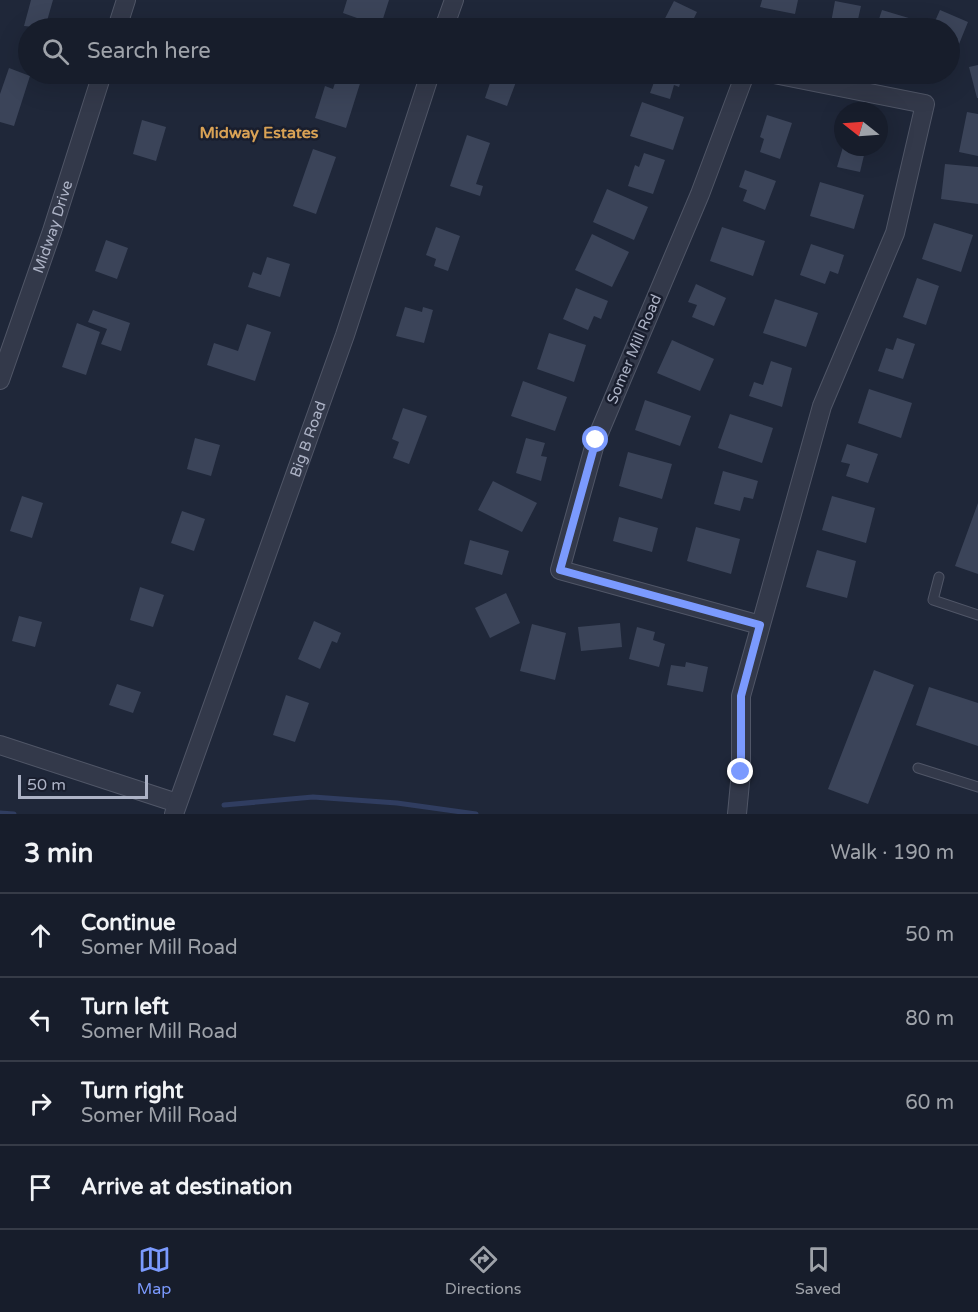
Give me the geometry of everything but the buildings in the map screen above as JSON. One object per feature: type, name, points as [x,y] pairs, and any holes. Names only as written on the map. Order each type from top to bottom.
[{"type":"street","points":[[120,18],[126,0]]},
{"type":"street","points":[[448,18],[454,0]]},
{"type":"street","name":"Midway Drive","points":[[0,380],[52,231],[99,84]]},
{"type":"street","name":"Big B Road","points":[[175,809],[345,335],[427,84]]},
{"type":"street","name":"Somer Mill Road","points":[[741,84],[700,194],[596,440],[560,570],[760,625]]},
{"type":"street","points":[[737,814],[741,772],[741,696],[822,406],[895,233],[925,104],[824,84]]},
{"type":"street","points":[[0,745],[175,809]]},
{"type":"lane","points":[[939,577],[933,600],[978,615]]},
{"type":"lane","points":[[918,768],[978,786]]},
{"type":"waterway","points":[[224,805],[313,797],[397,803],[476,814]]},
{"type":"waterway","points":[[0,813],[14,814]]},
{"type":"district","name":"Midway Estates","points":[[259,132]]},
{"type":"route","points":[[596,440],[560,570],[760,625],[741,696],[741,772]]}]
